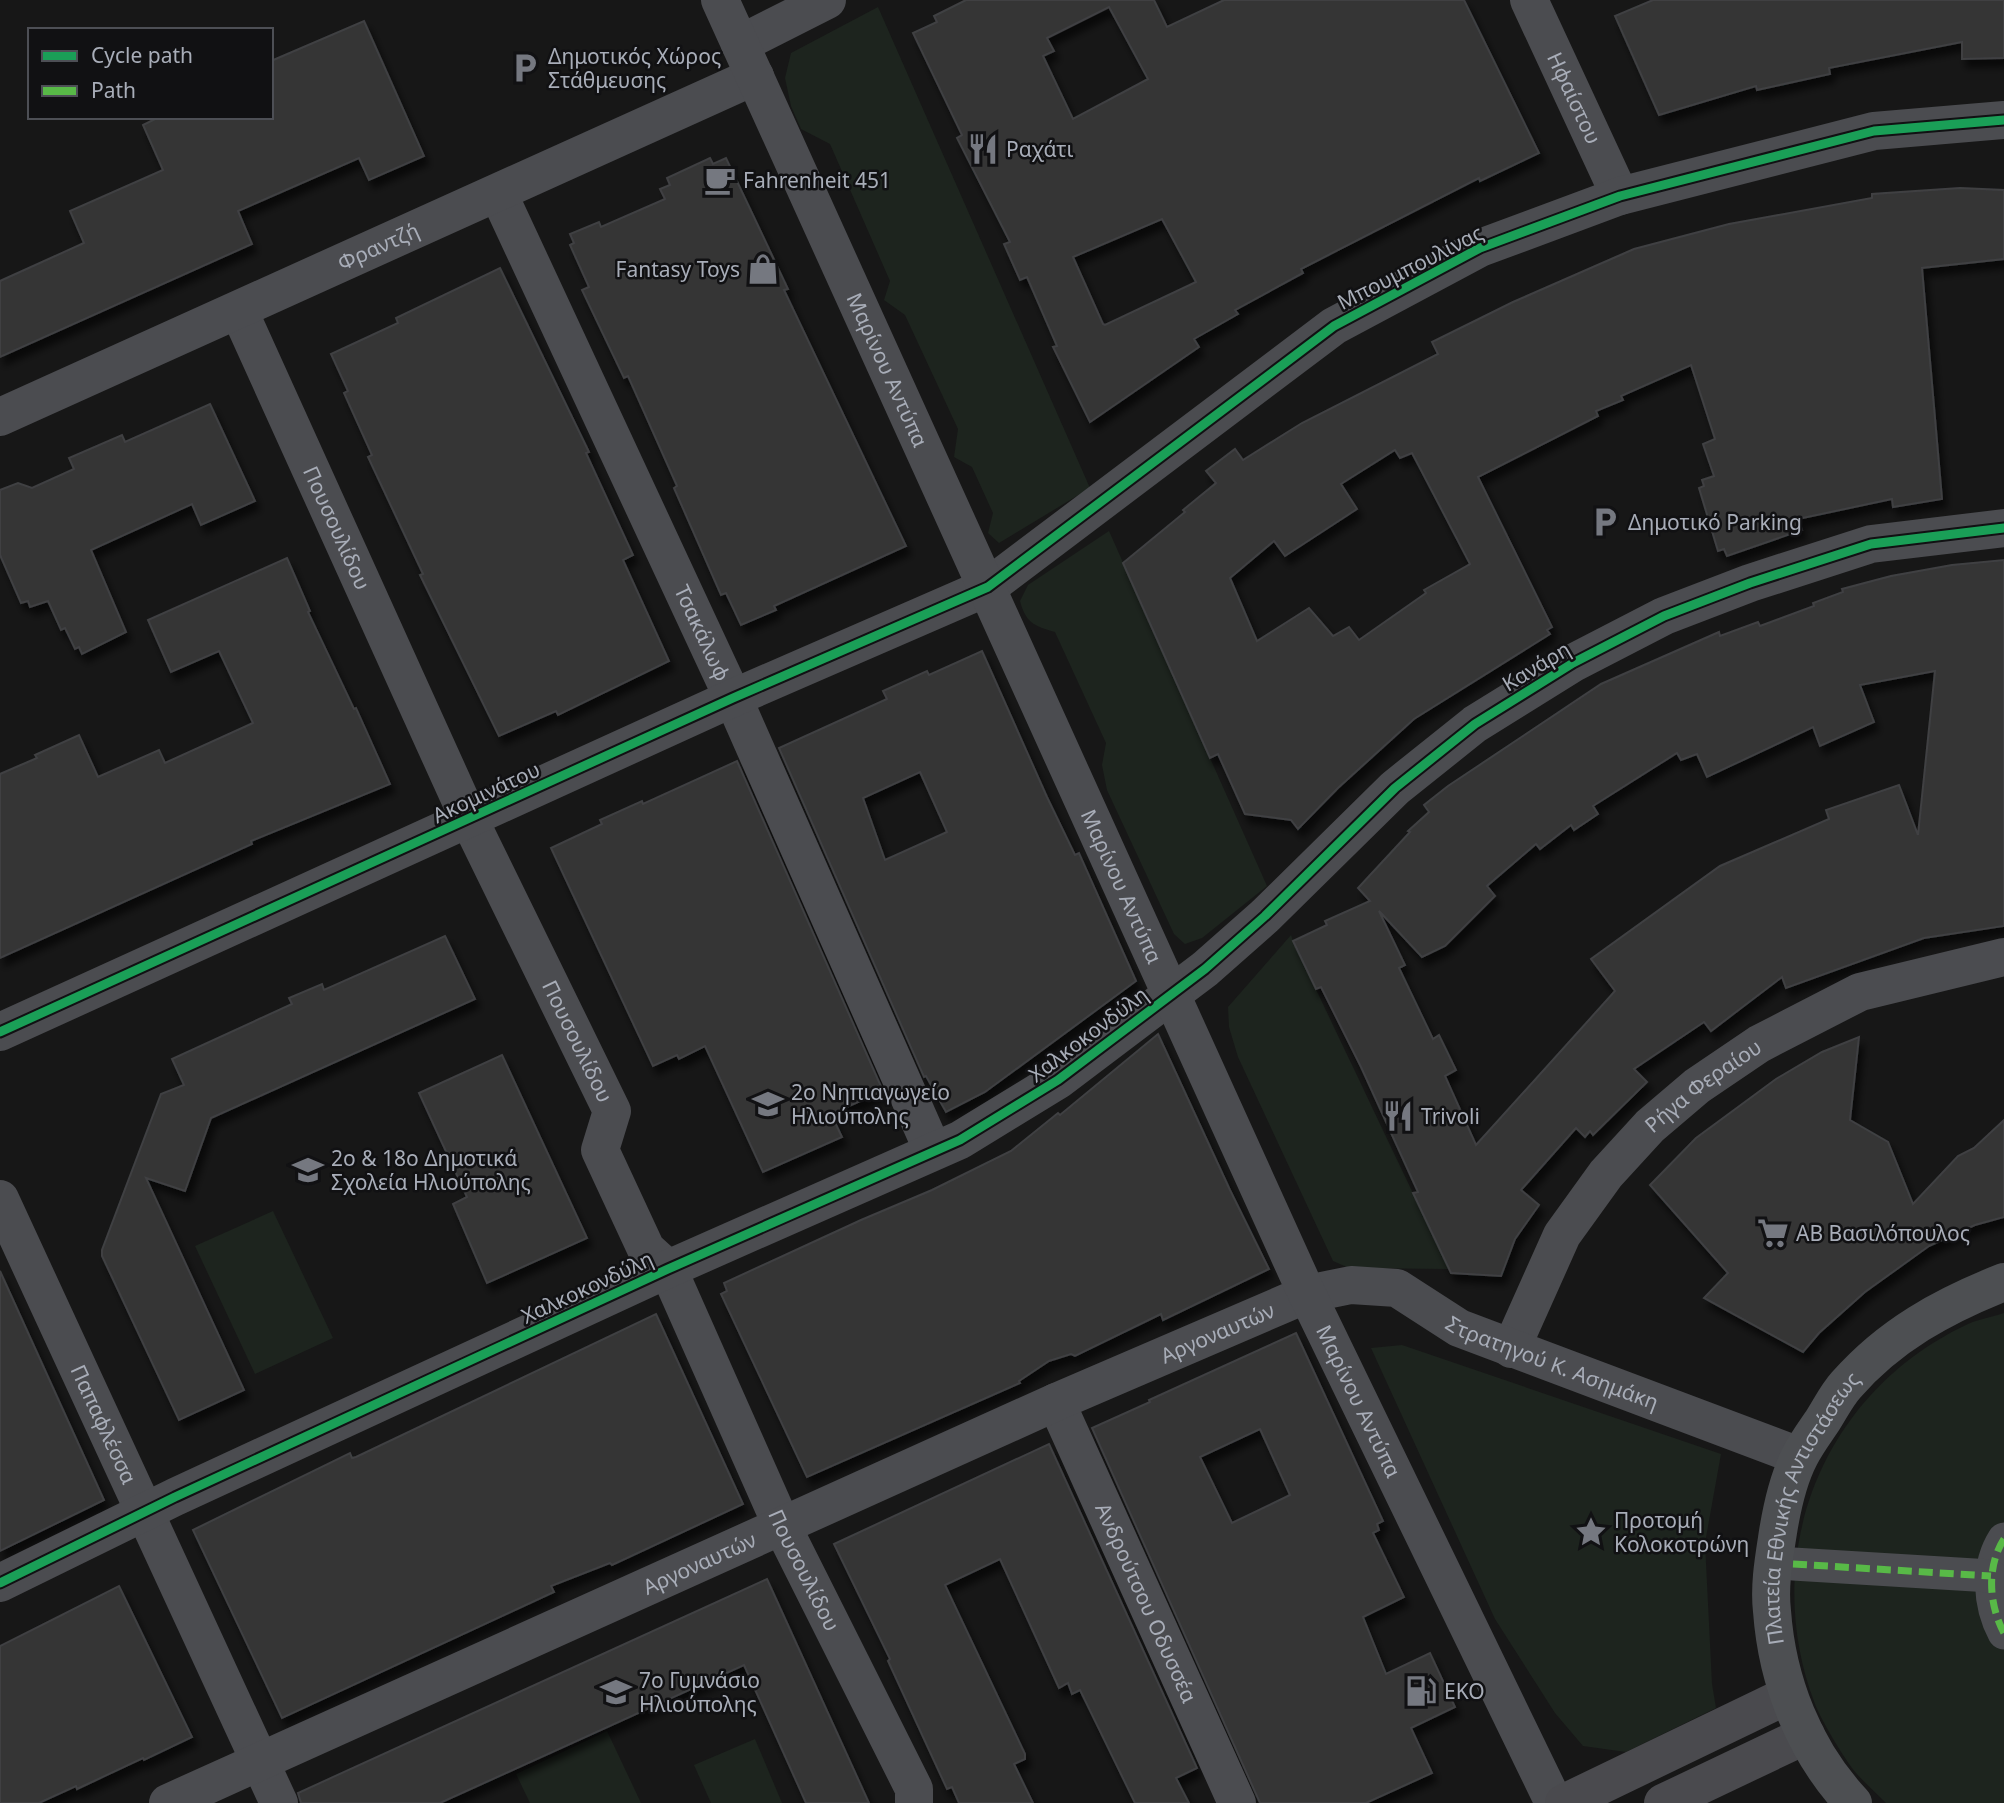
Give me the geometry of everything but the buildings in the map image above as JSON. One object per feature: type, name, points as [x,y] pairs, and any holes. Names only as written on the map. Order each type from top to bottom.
[{"type":"main road","name":"Πλατεία Εθνικής Αντιστάσεως","points":[[1853,1803],[1827,1772],[1806,1735],[1788,1695],[1777,1655],[1771,1609],[1773,1563],[1783,1502],[1800,1456],[1845,1386],[1896,1337],[1957,1300],[2004,1282]]},
{"type":"main road","points":[[1564,1803],[1618,1792],[1788,1695]]},
{"type":"main road","points":[[1663,1803],[1806,1735]]},
{"type":"street","name":"Μαρίνου Αντύπα","points":[[720,0],[1307,1294],[1554,1803]]},
{"type":"street","name":"Φραντζή","points":[[0,417],[498,193],[747,60],[827,0]]},
{"type":"street","name":"Ηφαίστου","points":[[1530,0],[1620,196]]},
{"type":"street","name":"Μπουμπουλίνας","points":[[988,587],[1334,326],[1480,248],[1620,196],[1874,131],[2004,120]]},
{"type":"street","name":"Τσακάλωφ","points":[[498,193],[733,698],[933,1151]]},
{"type":"street","name":"Πουσουλίδου","points":[[239,311],[469,819],[612,1111],[600,1150],[646,1249],[668,1269],[782,1526],[914,1789],[914,1803]]},
{"type":"street","name":"Κανάρη","points":[[1171,994],[1205,969],[1265,916],[1395,788],[1475,724],[1573,663],[1664,616],[1750,583],[1871,544],[2004,528]]},
{"type":"street","name":"Ακομινάτου","points":[[0,1032],[733,698],[988,587]]},
{"type":"street","name":"Ρήγα Φεραίου","points":[[1511,1349],[1562,1235],[1576,1214],[1606,1174],[1641,1135],[1697,1086],[1759,1044],[1860,992],[2004,957]]},
{"type":"street","name":"Χαλκοκονδύλη","points":[[0,1583],[145,1512],[668,1269],[960,1140],[1058,1080],[1171,994]]},
{"type":"street","name":"Παπαφλέσσα","points":[[0,1199],[279,1803]]},
{"type":"street","name":"Στρατηγού Κ. Ασημάκη","points":[[1307,1294],[1351,1285],[1397,1289],[1459,1328],[1800,1456]]},
{"type":"street","name":"Αργοναυτών","points":[[169,1803],[1056,1402],[1307,1294]]},
{"type":"street","name":"Ανδρούτσου Οδυσσέα","points":[[1056,1402],[1237,1803]]},
{"type":"street","points":[[2004,1539],[1998,1548],[1991,1576],[1995,1616],[2004,1633]]},
{"type":"street","points":[[1793,1564],[1991,1576]]},
{"type":"shaded area","points":[[878,7],[1090,488],[999,543],[988,533],[993,513],[972,467],[954,457],[958,429],[905,315],[884,300],[890,281],[830,144],[801,129],[791,106],[785,78],[791,53]]},
{"type":"shaded area","points":[[1109,531],[1267,886],[1202,938],[1185,944],[1174,934],[1107,790],[1102,765],[1106,743],[1055,632],[1028,619],[1020,601],[1028,585]]},
{"type":"shaded area","points":[[1291,935],[1449,1269],[1349,1268],[1333,1261],[1238,1057],[1229,1027],[1228,1007]]},
{"type":"shaded area","points":[[273,1211],[333,1338],[255,1374],[195,1246]]},
{"type":"shaded area","points":[[2004,1313],[2004,1803],[1886,1803],[1851,1767],[1815,1704],[1799,1648],[1794,1591],[1800,1536],[1815,1484],[1840,1435],[1874,1391],[1917,1354],[1968,1324]]},
{"type":"shaded area","points":[[1402,1345],[1721,1454],[1705,1543],[1712,1684],[1716,1708],[1626,1752],[1583,1746],[1555,1713],[1495,1619],[1371,1348]]},
{"type":"shaded area","points":[[607,1731],[641,1803],[530,1803],[516,1774]]},
{"type":"shaded area","points":[[755,1739],[782,1803],[711,1803],[694,1765]]},
{"type":"marked path","points":[[2004,1539],[1998,1550],[1992,1574],[1995,1610],[2004,1633]]},
{"type":"marked path","points":[[1793,1564],[1991,1576]]},
{"type":"cycle path","points":[[0,1032],[733,698],[988,587],[1334,326],[1480,248],[1620,196],[1874,131],[2004,120]]},
{"type":"cycle path","points":[[0,1583],[175,1497],[668,1269],[960,1140],[1058,1080],[1205,969],[1265,916],[1395,788],[1475,724],[1573,663],[1664,616],[1750,583],[1871,544],[2004,528]]},
{"type":"place","name":"Δημοτικός Χώρος Στάθμευσης","points":[[525,68]]},
{"type":"place","name":"Ραχάτι","points":[[983,149]]},
{"type":"place","name":"Fahrenheit 451","points":[[720,180]]},
{"type":"place","name":"Fantasy Toys","points":[[763,269]]},
{"type":"place","name":"Δημοτικό Parking","points":[[1605,522]]},
{"type":"place","name":"2ο Νηπιαγωγείο Ηλιούπολης","points":[[768,1104]]},
{"type":"place","name":"Trivoli","points":[[1398,1116]]},
{"type":"place","name":"2ο & 18ο Δημοτικά Σχολεία Ηλιούπολης","points":[[308,1170]]},
{"type":"place","name":"ΑΒ Βασιλόπουλος","points":[[1773,1233]]},
{"type":"place","name":"Προτομή Κολοκοτρώνη","points":[[1591,1532]]},
{"type":"place","name":"EKO","points":[[1421,1691]]},
{"type":"place","name":"7ο Γυμνάσιο Ηλιούπολης","points":[[616,1692]]}]
